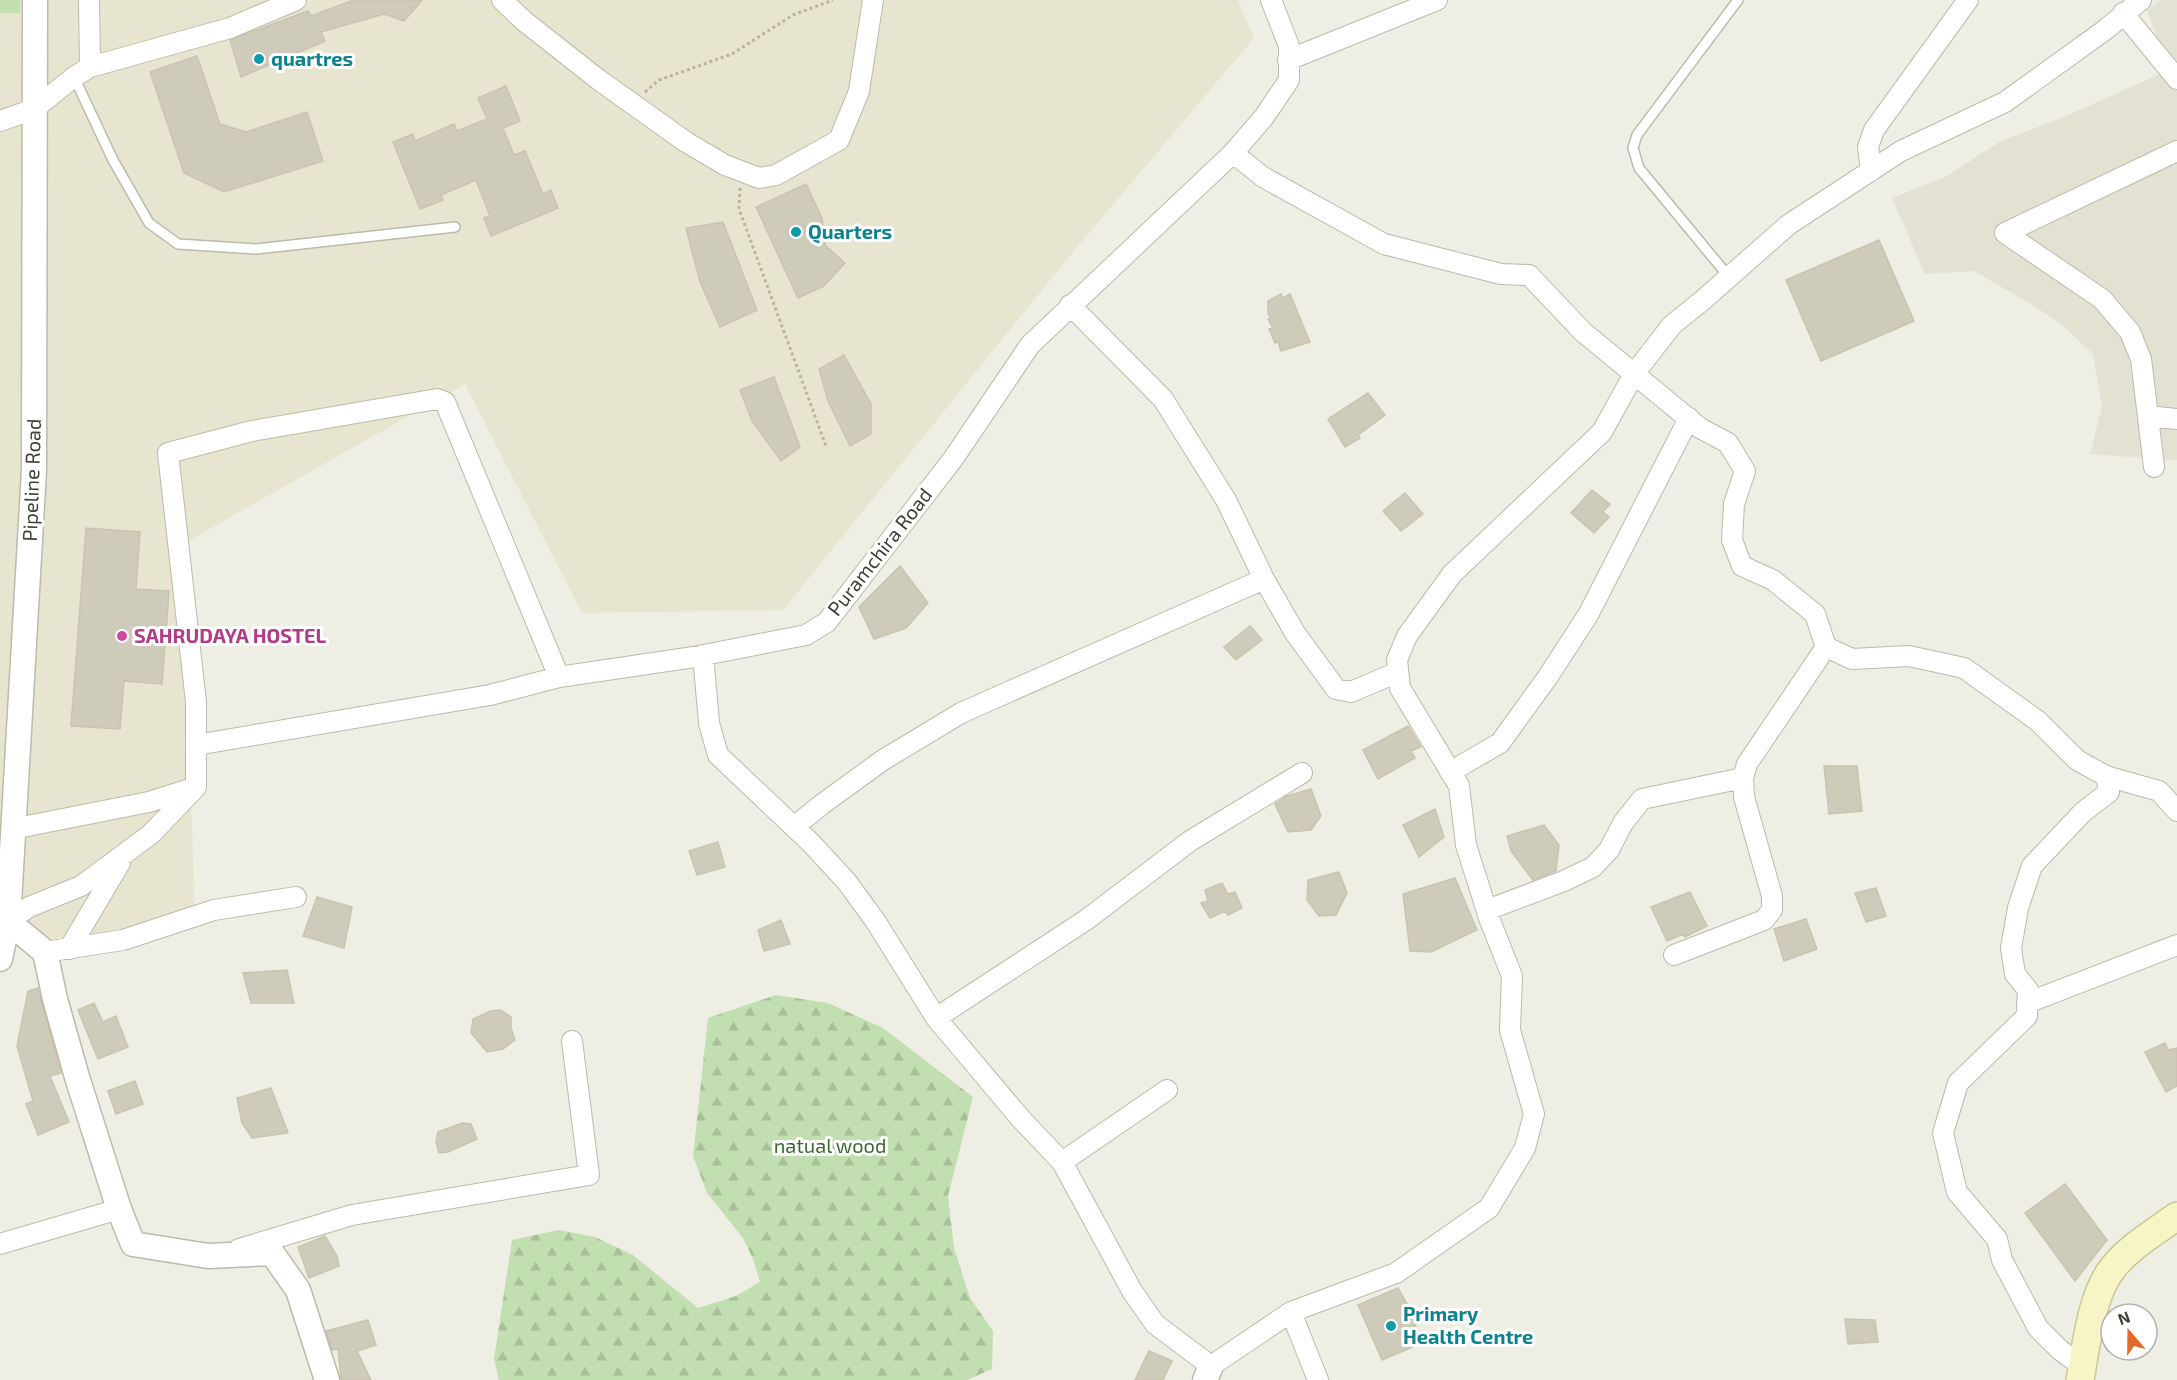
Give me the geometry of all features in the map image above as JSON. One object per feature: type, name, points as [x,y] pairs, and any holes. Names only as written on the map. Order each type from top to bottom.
[{"type":"main road","points":[[2081,1373],[2096,1306],[2107,1277],[2129,1252],[2177,1216]]},
{"type":"street","name":"Pipeline Road","points":[[0,959],[12,829],[34,470],[35,0]]},
{"type":"street","points":[[82,72],[89,0]]},
{"type":"street","points":[[0,121],[34,109],[82,72],[230,28],[296,0]]},
{"type":"street","points":[[502,0],[533,29],[599,80],[686,142],[740,172],[759,178],[777,175],[839,140],[859,91],[873,0]]},
{"type":"street","name":"Puramchira Road","points":[[196,745],[490,695],[559,677],[704,655],[806,635],[827,622],[953,459],[1029,345],[1233,153],[1264,117],[1289,80],[1289,46],[1271,0]]},
{"type":"street","points":[[1288,60],[1437,0]]},
{"type":"street","points":[[1871,171],[1868,147],[1874,130],[1968,0]]},
{"type":"street","points":[[704,655],[709,723],[718,754],[847,882],[887,939],[936,1018],[1021,1119],[1062,1162],[1132,1291],[1155,1324],[1208,1373],[1291,1312],[1396,1273],[1489,1208],[1525,1148],[1534,1114],[1510,1030],[1512,976],[1466,845],[1459,786],[1400,688],[1398,660],[1407,636],[1452,574],[1602,432],[1634,374],[1671,325],[1788,225],[1901,151],[2005,102],[2141,0]]},
{"type":"street","points":[[2124,14],[2177,79]]},
{"type":"street","points":[[2154,467],[2142,359],[2130,332],[2102,299],[2005,233],[2177,151]]},
{"type":"street","points":[[1233,153],[1263,177],[1384,244],[1501,274],[1529,275],[1583,332],[1700,428],[1728,443],[1745,471],[1734,504],[1732,540],[1742,566],[1773,580],[1815,614],[1826,648],[1852,660],[1909,656],[1964,668],[2038,721],[2078,759],[2106,776],[2159,790],[2177,811]]},
{"type":"street","points":[[1070,305],[1163,399],[1226,500],[1264,579],[1295,633],[1336,688],[1350,692],[1398,672]]},
{"type":"street","points":[[327,1380],[298,1290],[272,1252],[208,1256],[133,1244],[119,1209],[77,1077],[55,999],[45,952],[4,918],[81,886],[151,834],[196,787],[196,702],[168,453],[252,431],[437,399],[445,402],[559,677]]},
{"type":"street","points":[[2148,416],[2177,419]]},
{"type":"street","points":[[1450,772],[1500,743],[1547,678],[1588,615],[1689,418]]},
{"type":"street","points":[[794,828],[821,805],[883,760],[961,713],[1264,579]]},
{"type":"street","points":[[1674,956],[1764,920],[1773,910],[1772,896],[1744,797],[1743,777],[1747,764],[1826,648]]},
{"type":"street","points":[[936,1018],[1086,920],[1190,841],[1302,772]]},
{"type":"street","points":[[2081,1373],[2038,1328],[2002,1260],[1997,1239],[1957,1192],[1942,1132],[1958,1083],[2027,1016],[2028,990],[2015,974],[2011,948],[2018,908],[2032,866],[2084,812],[2109,792],[2106,776]]},
{"type":"street","points":[[1487,910],[1564,881],[1593,867],[1609,849],[1623,823],[1642,799],[1743,777]]},
{"type":"street","points":[[12,829],[149,802],[196,787]]},
{"type":"street","points":[[69,949],[127,852]]},
{"type":"street","points":[[45,952],[123,940],[214,910],[296,897]]},
{"type":"street","points":[[2028,1003],[2177,945]]},
{"type":"street","points":[[217,1255],[352,1215],[589,1175],[572,1041]]},
{"type":"street","points":[[1062,1162],[1167,1090]]},
{"type":"street","points":[[0,1244],[119,1209]]},
{"type":"street","points":[[1291,1312],[1318,1380]]},
{"type":"lane","points":[[1729,277],[1639,168],[1633,148],[1637,135],[1738,0]]},
{"type":"lane","points":[[82,72],[113,160],[150,223],[178,244],[256,249],[455,227]]},
{"type":"path","points":[[641,110],[636,100],[659,81],[732,54],[793,15],[833,0]]},
{"type":"path","points":[[740,172],[739,209],[826,446]]},
{"type":"shaded area","points":[[0,0],[1238,0],[1254,38],[1072,253],[783,610],[582,613],[465,384],[183,544],[195,924],[0,945]]},
{"type":"shaded area","points":[[2161,0],[2177,0],[2177,460],[2090,454],[2102,406],[2093,354],[2060,323],[1974,271],[1925,274],[1892,198],[1945,177],[2001,141],[2064,117],[2169,70],[2147,10]]},
{"type":"green space","points":[[0,0],[20,0],[20,13],[0,13]]},
{"type":"green space","name":"natual wood","points":[[776,995],[828,1003],[883,1028],[973,1097],[948,1196],[954,1248],[970,1298],[993,1331],[992,1369],[967,1380],[499,1380],[494,1359],[512,1240],[559,1230],[595,1237],[633,1255],[698,1308],[736,1296],[760,1282],[743,1238],[707,1193],[693,1156],[708,1018]]},
{"type":"building","name":"quartres","points":[[354,0],[422,0],[404,21],[384,14],[321,32],[325,41],[241,77],[230,40],[308,11],[311,16]]},
{"type":"building","points":[[197,56],[220,124],[246,132],[307,112],[323,161],[224,192],[184,173],[150,72]]},
{"type":"building","points":[[506,86],[520,121],[503,128],[514,155],[525,151],[543,194],[551,190],[558,208],[491,236],[484,218],[490,216],[476,180],[441,195],[443,200],[420,209],[393,142],[413,134],[415,141],[454,124],[457,131],[487,119],[478,98]]},
{"type":"building","name":"Quarters","points":[[806,184],[822,218],[825,245],[845,263],[824,286],[798,298],[756,207]]},
{"type":"building","points":[[723,222],[757,310],[720,327],[700,282],[686,228]]},
{"type":"building","points":[[1879,240],[1914,321],[1821,361],[1786,280]]},
{"type":"building","points":[[1281,294],[1283,298],[1290,294],[1310,342],[1281,351],[1269,329],[1273,328],[1268,319],[1271,319],[1268,313],[1268,301]]},
{"type":"building","points":[[844,355],[871,404],[871,434],[850,446],[828,401],[819,369]]},
{"type":"building","points":[[774,377],[800,447],[781,461],[752,421],[740,390]]},
{"type":"building","points":[[1368,393],[1385,415],[1358,435],[1360,438],[1345,447],[1328,419]]},
{"type":"building","points":[[1592,490],[1610,504],[1603,512],[1609,517],[1594,533],[1571,513]]},
{"type":"building","points":[[1405,493],[1423,514],[1401,531],[1383,511]]},
{"type":"building","name":"SAHRUDAYA HOSTEL","points":[[86,528],[140,532],[136,589],[169,591],[162,684],[124,681],[120,729],[71,726]]},
{"type":"building","points":[[900,566],[928,603],[906,628],[874,639],[859,607]]},
{"type":"building","points":[[1250,626],[1262,640],[1236,660],[1224,647]]},
{"type":"building","points":[[1408,726],[1421,747],[1411,751],[1415,758],[1378,779],[1363,750]]},
{"type":"building","points":[[1824,766],[1857,766],[1862,811],[1829,814]]},
{"type":"building","points":[[1311,789],[1321,816],[1311,830],[1288,832],[1275,804],[1287,796]]},
{"type":"building","points":[[1435,809],[1444,837],[1419,857],[1403,825]]},
{"type":"building","points":[[1544,825],[1559,845],[1556,871],[1533,880],[1511,851],[1507,836]]},
{"type":"building","points":[[718,842],[725,867],[697,875],[689,851]]},
{"type":"building","points":[[1339,872],[1347,893],[1336,915],[1319,916],[1307,900],[1308,880]]},
{"type":"building","points":[[1455,878],[1477,930],[1431,952],[1410,951],[1403,894]]},
{"type":"building","points":[[1222,883],[1228,894],[1235,892],[1242,908],[1228,915],[1225,911],[1210,918],[1201,903],[1208,901],[1205,890]]},
{"type":"building","points":[[1876,888],[1886,916],[1866,922],[1855,893]]},
{"type":"building","points":[[1690,892],[1707,926],[1685,937],[1683,934],[1667,941],[1651,907]]},
{"type":"building","points":[[317,897],[352,907],[344,948],[303,936]]},
{"type":"building","points":[[1806,919],[1817,949],[1784,961],[1774,929]]},
{"type":"building","points":[[781,920],[790,944],[764,951],[758,930]]},
{"type":"building","points":[[287,970],[294,1003],[251,1003],[243,973]]},
{"type":"building","points":[[38,988],[61,1073],[50,1076],[69,1122],[38,1135],[26,1104],[33,1101],[17,1046],[28,991]]},
{"type":"building","points":[[94,1003],[103,1022],[116,1016],[128,1047],[98,1059],[78,1010]]},
{"type":"building","points":[[501,1010],[511,1017],[511,1028],[515,1040],[503,1049],[487,1052],[471,1033],[473,1019],[491,1011]]},
{"type":"building","points":[[2165,1043],[2168,1050],[2177,1048],[2177,1086],[2166,1092],[2145,1052]]},
{"type":"building","points":[[135,1081],[143,1104],[116,1114],[108,1091]]},
{"type":"building","points":[[271,1088],[288,1133],[252,1138],[242,1123],[237,1098]]},
{"type":"building","points":[[462,1123],[471,1124],[477,1139],[448,1152],[439,1153],[436,1142],[438,1132]]},
{"type":"building","points":[[2065,1184],[2107,1240],[2075,1281],[2025,1213]]},
{"type":"building","points":[[325,1236],[337,1256],[339,1266],[309,1278],[298,1247]]},
{"type":"building","name":"Primary Health Centre","points":[[1398,1288],[1410,1309],[1422,1343],[1382,1360],[1358,1305]]},
{"type":"building","points":[[1845,1319],[1875,1320],[1878,1342],[1848,1344]]},
{"type":"building","points":[[368,1320],[376,1345],[357,1351],[371,1380],[341,1380],[338,1349],[332,1350],[326,1331]]},
{"type":"building","points":[[1149,1351],[1172,1361],[1163,1380],[1135,1380]]},
{"type":"place","name":"quartres","points":[[259,59]]},
{"type":"place","name":"Quarters","points":[[796,232]]},
{"type":"place","name":"SAHRUDAYA HOSTEL","points":[[122,636]]},
{"type":"place","name":"Primary Health Centre","points":[[1391,1326]]}]
